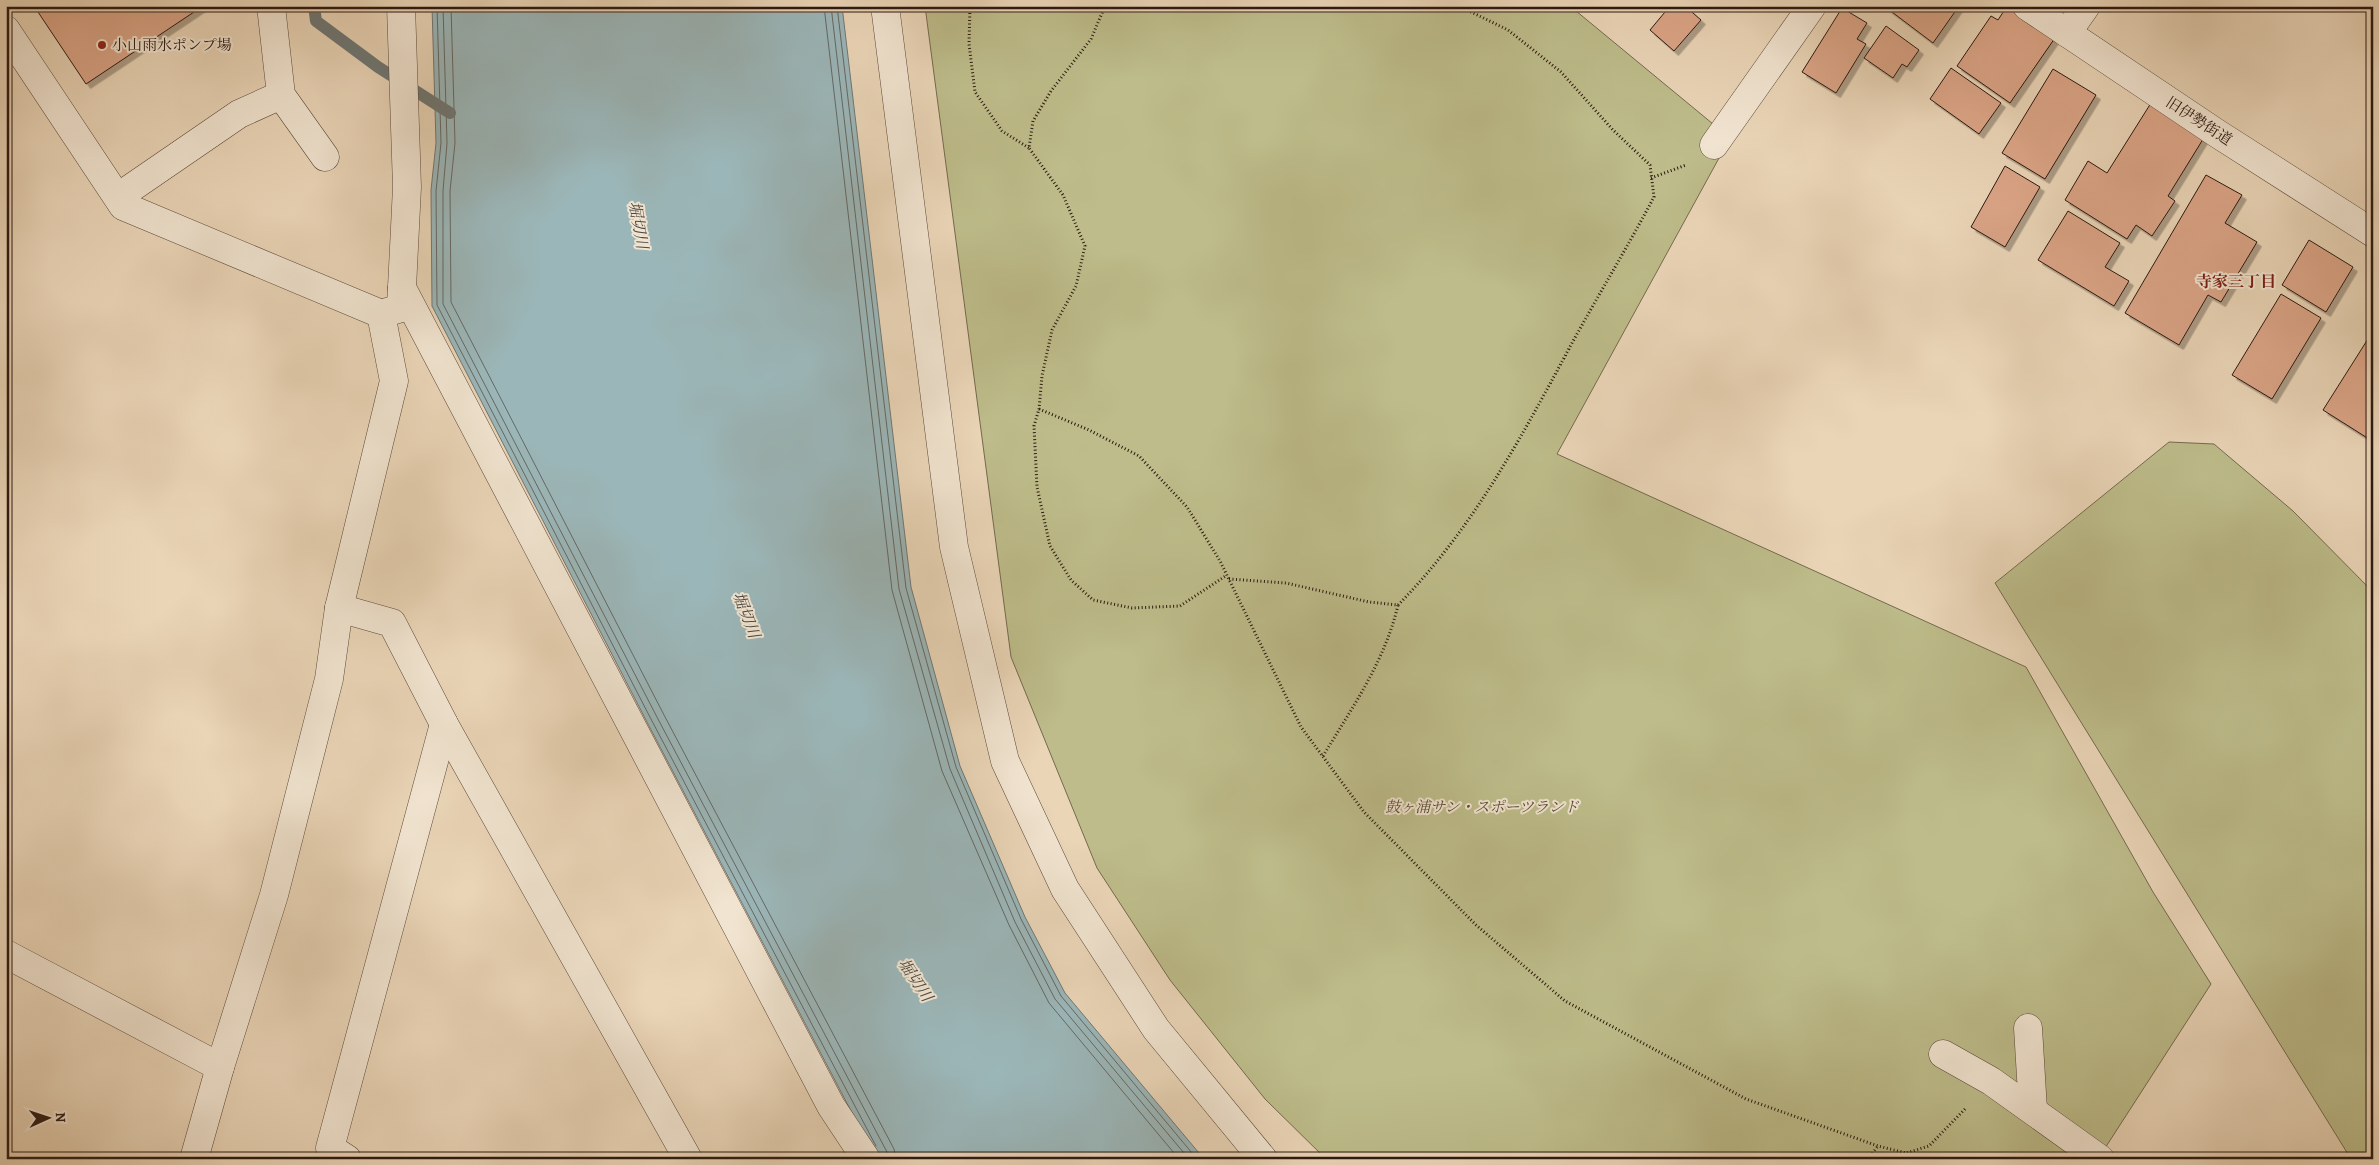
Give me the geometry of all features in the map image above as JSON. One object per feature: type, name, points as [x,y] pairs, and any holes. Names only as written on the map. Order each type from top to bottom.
[{"type":"street","points":[[270,6],[281,95],[324,157]]},
{"type":"street","points":[[6,30],[123,206],[381,314],[401,308],[406,187],[401,6]]},
{"type":"street","points":[[885,6],[954,547],[1005,761],[1065,890],[1156,1029],[1263,1159]]},
{"type":"street","points":[[1714,145],[1812,6]]},
{"type":"street","name":"旧伊勢街道","points":[[2027,6],[2218,134],[2373,234]]},
{"type":"street","points":[[2067,33],[2086,6]]},
{"type":"street","points":[[118,197],[239,114],[281,95]]},
{"type":"street","points":[[402,288],[831,1106],[866,1159]]},
{"type":"street","points":[[194,1159],[276,886],[329,679],[339,608],[394,381],[381,314]]},
{"type":"street","points":[[339,608],[392,623],[444,724],[688,1159]]},
{"type":"street","points":[[347,1159],[330,1148],[444,724]]},
{"type":"street","points":[[6,954],[220,1068]]},
{"type":"street","points":[[2028,1028],[2033,1110]]},
{"type":"street","points":[[1943,1054],[1991,1081],[2100,1159]]},
{"type":"path","points":[[970,6],[969,44],[975,92],[1002,130],[1029,148],[1063,195],[1085,246],[1076,286],[1052,330],[1042,376],[1039,408],[1034,426],[1037,487],[1050,546],[1071,580],[1093,600],[1132,608],[1180,606],[1227,575]]},
{"type":"path","points":[[1029,148],[1032,121],[1051,91],[1092,39],[1104,6]]},
{"type":"path","points":[[1323,756],[1372,676],[1392,630],[1398,605],[1422,581],[1454,542],[1523,436],[1654,197],[1650,165],[1613,130],[1560,72],[1508,30],[1459,6]]},
{"type":"path","points":[[1039,408],[1089,430],[1139,456],[1187,507],[1227,575],[1301,727],[1364,812],[1476,925],[1565,1001],[1746,1099],[1878,1146],[1906,1152],[1930,1146],[1991,1081]]},
{"type":"path","points":[[1229,579],[1286,583],[1369,602],[1398,605]]},
{"type":"path","points":[[1868,1159],[1878,1146]]},
{"type":"green space","name":"鼓ヶ浦サン・スポーツランド","points":[[925,6],[1570,6],[1730,138],[1557,454],[2026,667],[2153,892],[2211,984],[2098,1159],[1326,1159],[1265,1099],[1170,980],[1097,868],[1011,657]]},
{"type":"green space","points":[[2169,442],[2214,444],[2293,511],[2373,592],[2373,1159],[2351,1159],[1995,583]]},
{"type":"water","name":"堀切川","points":[[432,6],[842,6],[911,587],[960,766],[1025,917],[1065,993],[1204,1159],[878,1159],[871,1149],[432,306],[431,190],[436,143]]},
{"type":"building","name":"小山雨水ポンプ場","points":[[34,6],[203,6],[86,84]]},
{"type":"building","points":[[1670,6],[1685,6],[1701,20],[1674,51],[1650,30]]},
{"type":"building","points":[[1884,6],[1959,6],[1933,43]]},
{"type":"building","points":[[2007,6],[2017,6],[2057,35],[2010,103],[1957,66],[1991,16],[1998,20]]},
{"type":"building","points":[[1842,8],[1867,23],[1857,39],[1866,44],[1836,93],[1802,72]]},
{"type":"building","points":[[1886,26],[1919,50],[1907,67],[1902,64],[1893,78],[1864,58]]},
{"type":"building","points":[[1951,68],[2001,103],[1979,134],[1930,99]]},
{"type":"building","points":[[2053,69],[2096,95],[2045,179],[2002,153]]},
{"type":"building","points":[[2151,103],[2205,136],[2168,196],[2175,201],[2152,236],[2136,225],[2127,239],[2065,200],[2088,161],[2107,173]]},
{"type":"building","points":[[2005,166],[2040,187],[2005,247],[1971,227]]},
{"type":"building","points":[[2206,175],[2242,195],[2225,223],[2257,242],[2221,302],[2208,295],[2179,345],[2125,313]]},
{"type":"building","points":[[2068,211],[2120,243],[2105,267],[2129,281],[2114,306],[2038,260]]},
{"type":"building","points":[[2309,240],[2353,267],[2326,312],[2282,285]]},
{"type":"building","points":[[2281,294],[2321,318],[2272,399],[2232,375]]},
{"type":"building","points":[[2373,331],[2373,434],[2369,439],[2323,410]]},
{"type":"waterway","points":[[314,6],[316,21],[378,67],[450,113]]},
{"type":"place","name":"小山雨水ポンプ場","points":[[102,45]]},
{"type":"district","name":"寺家三丁目","points":[[2236,282]]}]
